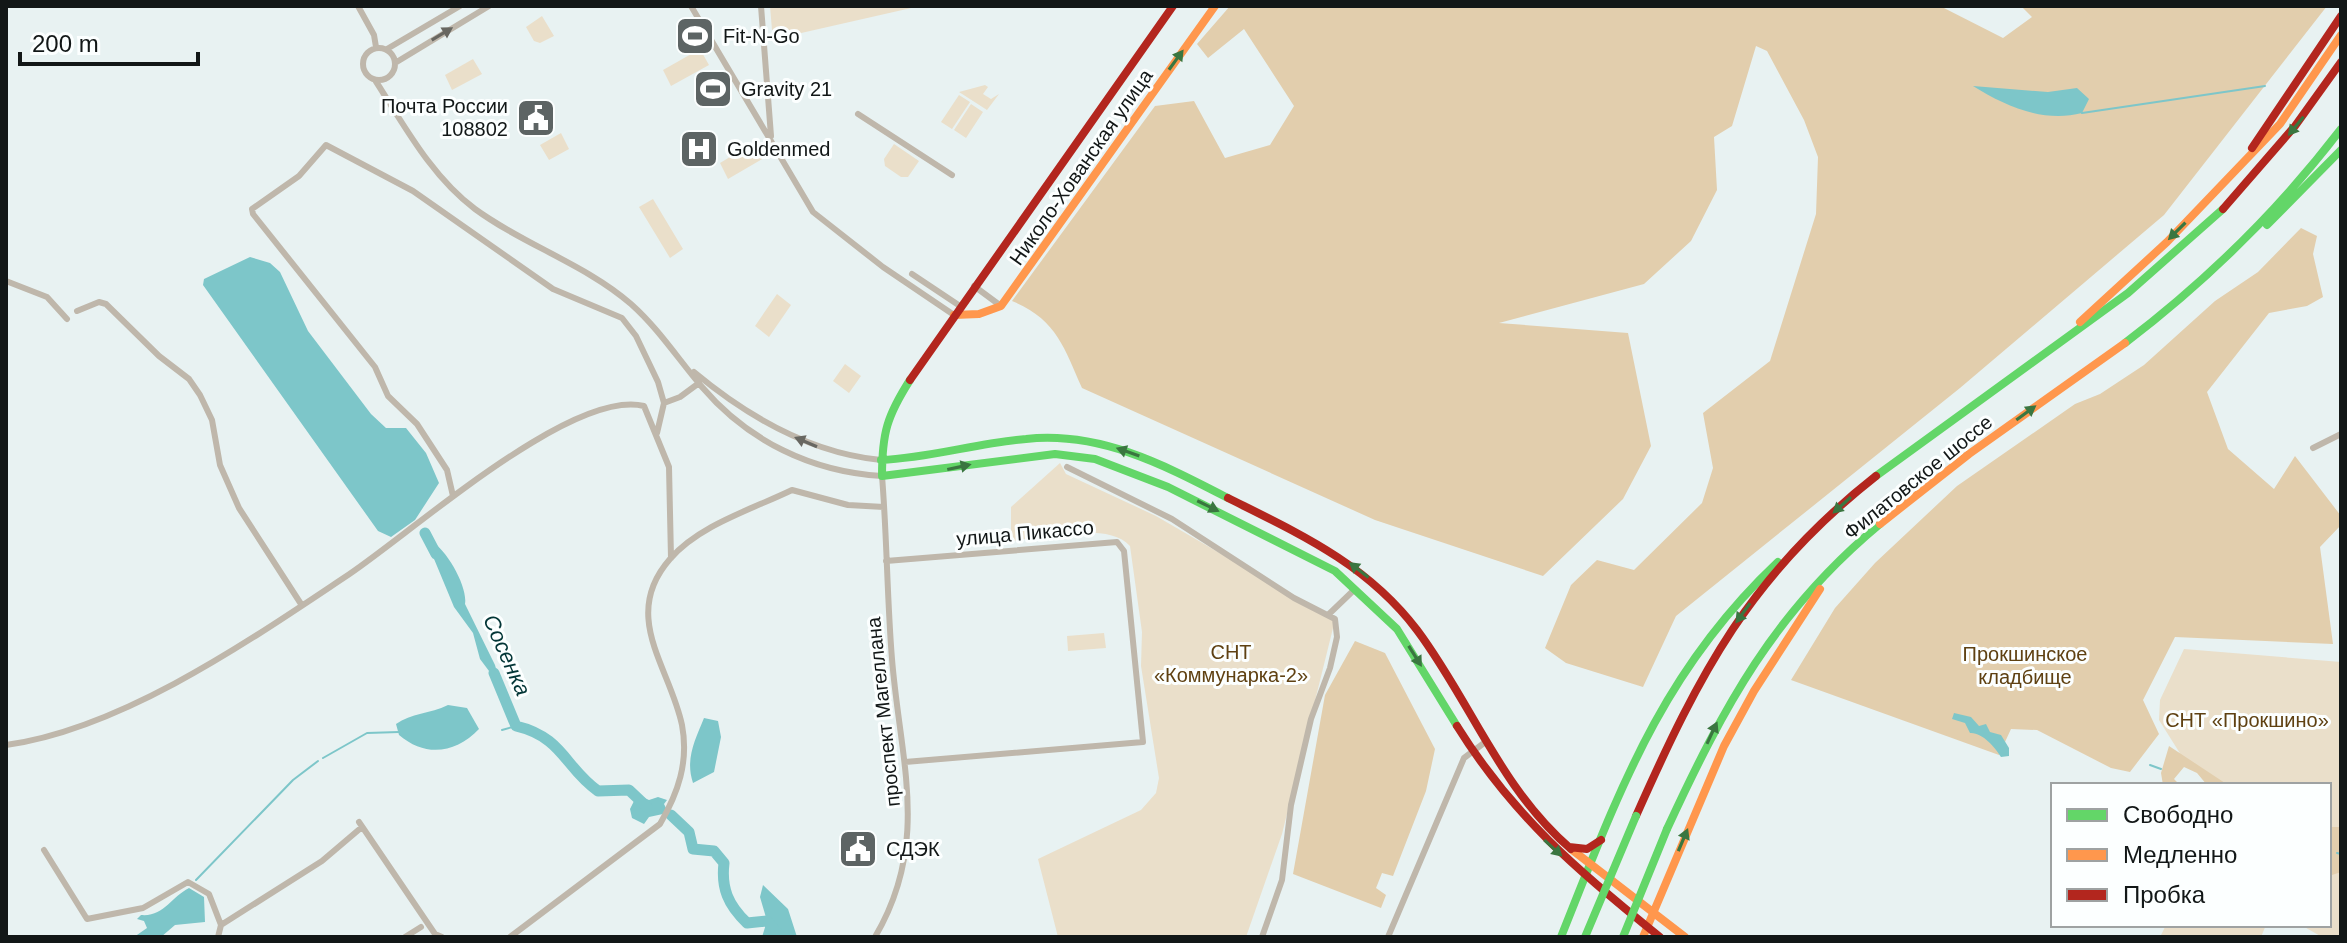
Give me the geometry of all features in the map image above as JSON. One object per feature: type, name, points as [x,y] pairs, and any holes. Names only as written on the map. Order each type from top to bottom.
[{"type":"main road","name":"Николо-Хованская улица","points":[[882,476],[881,460],[889,413],[960,306],[1173,6]]},
{"type":"main road","name":"Николо-Хованская улица","points":[[1001,306],[1215,6]]},
{"type":"main road","points":[[2232,176],[2341,16]]},
{"type":"main road","points":[[2062,339],[2232,176],[2280,124],[2341,35]]},
{"type":"main road","points":[[2062,339],[2179,252],[2245,189],[2303,118],[2341,62]]},
{"type":"main road","name":"Филатовское шоссе","points":[[1623,937],[1667,829],[1734,692],[1781,624],[1881,522],[1943,473],[2175,305],[2247,241],[2341,129]]},
{"type":"main road","points":[[2247,241],[2300,195],[2341,150]]},
{"type":"main road","points":[[954,315],[979,314],[1001,306]]},
{"type":"main road","name":"Филатовское шоссе","points":[[1585,937],[1684,705],[1744,611],[1791,551],[1895,461],[2062,339]]},
{"type":"main road","points":[[881,460],[1055,437],[1121,449],[1318,542],[1366,575],[1420,634],[1484,743],[1530,808],[1590,866],[1685,937]]},
{"type":"main road","points":[[882,476],[944,470],[1026,455],[1055,454],[1095,459],[1119,466],[1195,500],[1310,557],[1357,588],[1397,629],[1473,751],[1529,823],[1586,877],[1660,937]]},
{"type":"main road","points":[[1561,937],[1655,723],[1710,629],[1744,590],[1791,551]]},
{"type":"main road","points":[[1643,937],[1724,746],[1828,574]]},
{"type":"main road","points":[[1567,846],[1587,849],[1601,840]]},
{"type":"street","points":[[358,6],[374,35],[376,47]]},
{"type":"street","points":[[460,6],[387,49],[376,47],[366,52],[362,63],[366,74],[375,80],[420,149],[459,194],[499,224],[629,303],[725,410],[774,446],[826,468],[882,476]]},
{"type":"street","points":[[375,80],[390,76],[395,63],[489,6]]},
{"type":"street","points":[[691,6],[819,218],[954,315]]},
{"type":"street","points":[[761,6],[773,143]]},
{"type":"street","points":[[387,49],[395,63]]},
{"type":"street","points":[[750,105],[759,106],[767,97]]},
{"type":"street","points":[[858,114],[952,175]]},
{"type":"street","points":[[453,496],[447,470],[417,424],[388,396],[375,367],[253,214],[252,209],[299,176],[326,145],[413,191],[553,289],[622,318],[648,359],[664,403],[657,433]]},
{"type":"street","points":[[912,274],[960,306]]},
{"type":"street","points":[[6,281],[47,297],[67,319]]},
{"type":"street","points":[[974,286],[1001,306]]},
{"type":"street","points":[[77,311],[99,302],[106,304],[159,356],[189,379],[212,420],[220,465],[239,508],[301,604]]},
{"type":"street","points":[[685,365],[730,399],[802,441],[851,456],[881,460]]},
{"type":"street","points":[[664,403],[680,397],[699,383]]},
{"type":"street","points":[[6,745],[57,733],[127,707],[191,674],[346,577],[453,496],[545,436],[590,413],[634,403],[644,406],[657,433],[672,486],[671,558]]},
{"type":"street","points":[[2313,448],[2341,434]]},
{"type":"street","points":[[1067,467],[1172,519],[1294,598],[1335,619],[1337,637],[1330,668],[1311,719],[1291,805],[1282,880],[1262,937]]},
{"type":"street","name":"проспект Магеллана","points":[[875,937],[894,899],[907,857],[909,816],[893,673],[882,476]]},
{"type":"street","points":[[510,937],[660,824],[674,801],[684,765],[682,725],[662,674],[648,619],[651,593],[671,558],[705,533],[792,490],[848,505],[884,507]]},
{"type":"street","name":"улица Пикассо","points":[[886,561],[1117,542],[1124,551],[1143,742],[905,762]]},
{"type":"street","points":[[1329,614],[1357,588]]},
{"type":"street","points":[[1388,937],[1445,811],[1464,758],[1484,743]]},
{"type":"street","points":[[221,925],[322,861],[360,825],[435,934],[442,937]]},
{"type":"street","points":[[44,850],[87,919],[143,908],[188,882],[209,894],[221,925],[218,937]]},
{"type":"street","points":[[405,937],[421,927]]},
{"type":"green space","points":[[770,6],[920,6],[788,36],[786,27],[772,30]]},
{"type":"green space","points":[[1230,6],[1940,6],[2003,38],[2032,17],[2021,6],[2327,6],[2164,215],[1960,388],[1676,616],[1643,687],[1566,663],[1545,648],[1571,585],[1597,560],[1634,570],[1702,503],[1713,468],[1703,413],[1770,361],[1816,214],[1818,157],[1804,120],[1767,51],[1756,46],[1732,126],[1714,137],[1717,190],[1691,241],[1644,284],[1499,323],[1628,333],[1651,446],[1623,499],[1543,576],[1375,520],[1082,388],[1064,347],[1049,326],[1039,316],[1012,301],[1155,106],[1194,101],[1225,158],[1270,145],[1294,106],[1244,29],[1208,58],[1197,44]]},
{"type":"green space","points":[[542,16],[554,36],[540,43],[534,41],[526,27]]},
{"type":"green space","points":[[700,49],[709,65],[671,86],[663,70]]},
{"type":"green space","points":[[473,59],[482,74],[452,90],[445,75]]},
{"type":"green space","points":[[985,85],[988,87],[983,94],[991,99],[999,94],[987,110],[959,92]]},
{"type":"green space","points":[[959,95],[970,102],[952,129],[941,122]]},
{"type":"green space","points":[[971,104],[983,112],[966,138],[954,130]]},
{"type":"green space","points":[[561,133],[569,149],[549,160],[540,145]]},
{"type":"green space","points":[[755,142],[764,158],[728,179],[720,163]]},
{"type":"green space","points":[[894,144],[919,161],[908,177],[901,177],[885,166],[884,159]]},
{"type":"green space","points":[[653,199],[683,249],[670,258],[639,207]]},
{"type":"green space","name":"Прокшинское кладбище","points":[[2301,228],[2317,236],[2313,254],[2323,297],[2307,306],[2269,313],[2207,392],[2228,449],[2274,489],[2295,456],[2341,516],[2341,525],[2320,547],[2333,644],[2175,637],[2143,700],[2159,734],[2130,772],[2111,768],[2037,730],[2011,729],[1999,755],[1791,680],[1835,608],[1875,563],[1957,486],[2075,404],[2100,394],[2144,365],[2215,301],[2258,272]]},
{"type":"green space","points":[[777,294],[791,305],[769,337],[755,326]]},
{"type":"green space","points":[[845,364],[861,376],[849,393],[833,381]]},
{"type":"green space","name":"СНТ «Коммунарка-2»","points":[[1060,463],[1066,474],[1156,516],[1335,620],[1282,834],[1246,937],[1058,937],[1038,859],[1141,810],[1156,793],[1159,778],[1141,666],[1142,632],[1130,546],[1120,538],[1091,533],[1011,541],[1011,507]]},
{"type":"green space","points":[[1104,633],[1106,648],[1068,651],[1067,636]]},
{"type":"green space","points":[[1355,641],[1385,653],[1435,749],[1426,791],[1393,876],[1382,873],[1376,888],[1386,895],[1381,908],[1293,874],[1325,695]]},
{"type":"green space","name":"СНТ «Прокшино»","points":[[2184,649],[2341,662],[2341,937],[2322,937],[2304,927],[2331,927],[2331,783],[2221,783],[2181,755],[2159,720],[2160,700]]},
{"type":"green space","points":[[2169,746],[2225,783],[2205,783],[2197,773],[2184,767],[2174,779],[2178,783],[2163,783],[2161,773]]},
{"type":"green space","points":[[2331,827],[2341,827],[2341,872],[2331,875]]},
{"type":"green space","points":[[2165,927],[2265,927],[2261,937],[2160,937]]},
{"type":"water","points":[[1973,86],[2048,92],[2077,88],[2089,99],[2082,113],[2053,116],[2011,106]]},
{"type":"water","points":[[250,257],[270,263],[280,272],[308,331],[371,414],[386,428],[406,428],[426,453],[439,483],[415,520],[391,537],[378,531],[203,285],[204,279]]},
{"type":"water","points":[[431,541],[450,560],[460,579],[465,604],[495,665],[501,687],[480,659],[473,633],[454,607],[427,542]]},
{"type":"water","points":[[448,705],[467,708],[479,729],[461,743],[440,750],[420,747],[399,735],[396,724],[402,720]]},
{"type":"water","points":[[1954,713],[1971,717],[1979,726],[1986,724],[1990,732],[2001,735],[2009,748],[2009,756],[2001,757],[1984,738],[1970,733],[1965,723],[1952,719]]},
{"type":"water","points":[[704,718],[718,721],[721,737],[714,772],[693,783],[691,758]]},
{"type":"water","points":[[637,795],[649,800],[658,797],[667,800],[664,804],[667,810],[649,817],[644,824],[632,818],[630,809]]},
{"type":"water","points":[[763,885],[788,909],[797,937],[762,937],[767,921],[760,897]]},
{"type":"water","points":[[189,888],[204,897],[205,922],[175,925],[161,937],[134,937],[147,928],[144,921],[137,919],[141,915],[162,910]]},
{"type":"waterway","points":[[2082,113],[2265,86]]},
{"type":"waterway","name":"Сосенка","points":[[425,533],[436,554]]},
{"type":"waterway","name":"Сосенка","points":[[494,673],[516,726],[532,731],[554,745],[598,791],[629,790],[647,807]]},
{"type":"waterway","points":[[502,730],[516,726]]},
{"type":"waterway","points":[[323,758],[367,733],[399,732]]},
{"type":"waterway","points":[[196,880],[293,780],[318,761]]},
{"type":"waterway","points":[[2150,765],[2161,769]]},
{"type":"waterway","name":"Сосенка","points":[[671,815],[689,832],[693,849],[714,851],[724,863],[725,888],[740,916],[747,923],[767,921],[781,937]]},
{"type":"waterway","points":[[2337,853],[2341,854]]},
{"type":"traffic: fast","points":[[2125,343],[2185,295],[2240,243],[2292,188],[2341,129]]},
{"type":"traffic: fast","points":[[2267,225],[2341,150]]},
{"type":"traffic: fast","points":[[1876,476],[2128,293],[2223,209]]},
{"type":"traffic: fast","points":[[910,380],[887,425],[882,476],[1055,454],[1095,459],[1168,487],[1335,571],[1397,629],[1457,726]]},
{"type":"traffic: fast","points":[[881,460],[1026,439],[1080,440],[1131,453],[1228,498]]},
{"type":"traffic: fast","points":[[1667,829],[1709,742],[1755,663],[1810,591],[1880,524]]},
{"type":"traffic: fast","points":[[1561,937],[1624,784],[1673,691],[1737,604],[1778,562]]},
{"type":"traffic: fast","points":[[1585,937],[1636,816]]},
{"type":"traffic: fast","points":[[1623,937],[1667,829]]},
{"type":"traffic: slow","points":[[954,315],[979,314],[1001,306],[1215,6]]},
{"type":"traffic: slow","points":[[2080,322],[2167,242],[2280,124],[2341,35]]},
{"type":"traffic: slow","points":[[1880,524],[1969,454],[2125,343]]},
{"type":"traffic: slow","points":[[1643,937],[1724,746],[1754,691],[1820,589]]},
{"type":"traffic: slow","points":[[1571,849],[1685,937]]},
{"type":"traffic: jam","points":[[910,380],[1173,6]]},
{"type":"traffic: jam","points":[[2252,148],[2341,16]]},
{"type":"traffic: jam","points":[[2223,209],[2295,126],[2341,62]]},
{"type":"traffic: jam","points":[[1636,816],[1683,716],[1733,629],[1794,551],[1876,476]]},
{"type":"traffic: jam","points":[[1228,498],[1331,553],[1397,607],[1436,658],[1505,772],[1546,825],[1571,849]]},
{"type":"traffic: jam","points":[[1457,726],[1501,788],[1549,841],[1660,937]]},
{"type":"traffic: jam","points":[[1569,847],[1587,849],[1601,840]]},
{"type":"place","name":"Fit-N-Go","points":[[695,36]]},
{"type":"place","name":"Gravity 21","points":[[713,89]]},
{"type":"place","name":"Почта России 108802","points":[[536,118]]},
{"type":"place","name":"Goldenmed","points":[[699,149]]},
{"type":"place","name":"СДЭК","points":[[858,849]]}]
